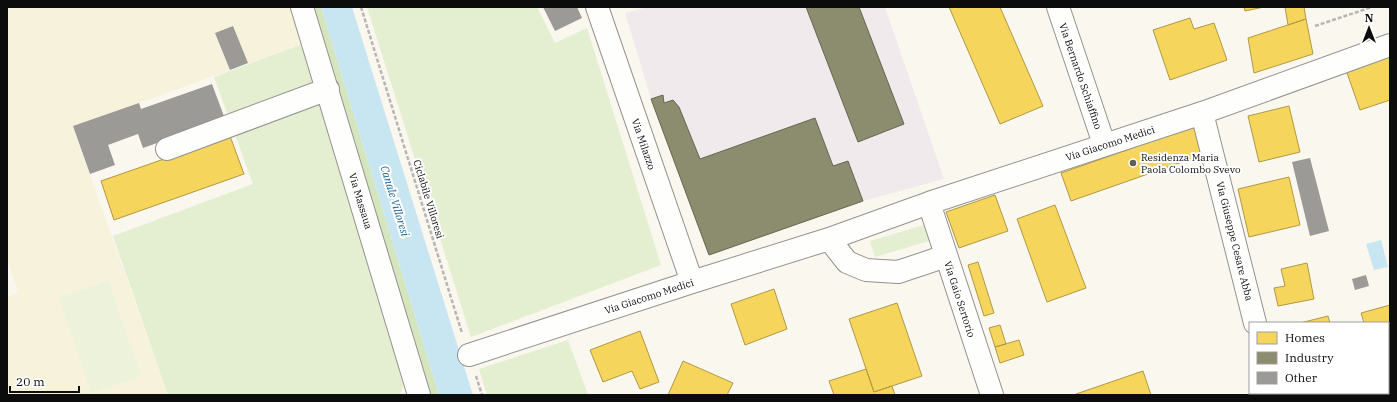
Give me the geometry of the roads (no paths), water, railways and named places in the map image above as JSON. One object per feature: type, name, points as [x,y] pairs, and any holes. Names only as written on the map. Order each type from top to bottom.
[{"type":"street","name":"Via Massaua","points":[[302,7],[328,89],[419,395]]},
{"type":"street","name":"Via Milazzo","points":[[597,7],[692,282]]},
{"type":"street","name":"Via Bernardo Schiaffino","points":[[1058,7],[1104,144]]},
{"type":"street","name":"Via Giacomo Medici","points":[[469,355],[829,239],[929,203],[1104,144],[1202,113],[1390,45]]},
{"type":"street","points":[[167,149],[328,89]]},
{"type":"street","name":"Via Giuseppe Cesare Abba","points":[[1202,113],[1255,322]]},
{"type":"street","name":"Via Gaio Sertorio","points":[[929,203],[992,395]]},
{"type":"street","points":[[829,239],[847,262],[866,270],[898,272],[946,256]]},
{"type":"water","name":"Canale Villoresi","points":[[321,7],[352,7],[473,395],[439,395]]},
{"type":"water","points":[[1381,240],[1388,267],[1374,270],[1366,244]]},
{"type":"place","name":"Residenza Maria Paola Colombo Svevo","points":[[1133,163]]}]
